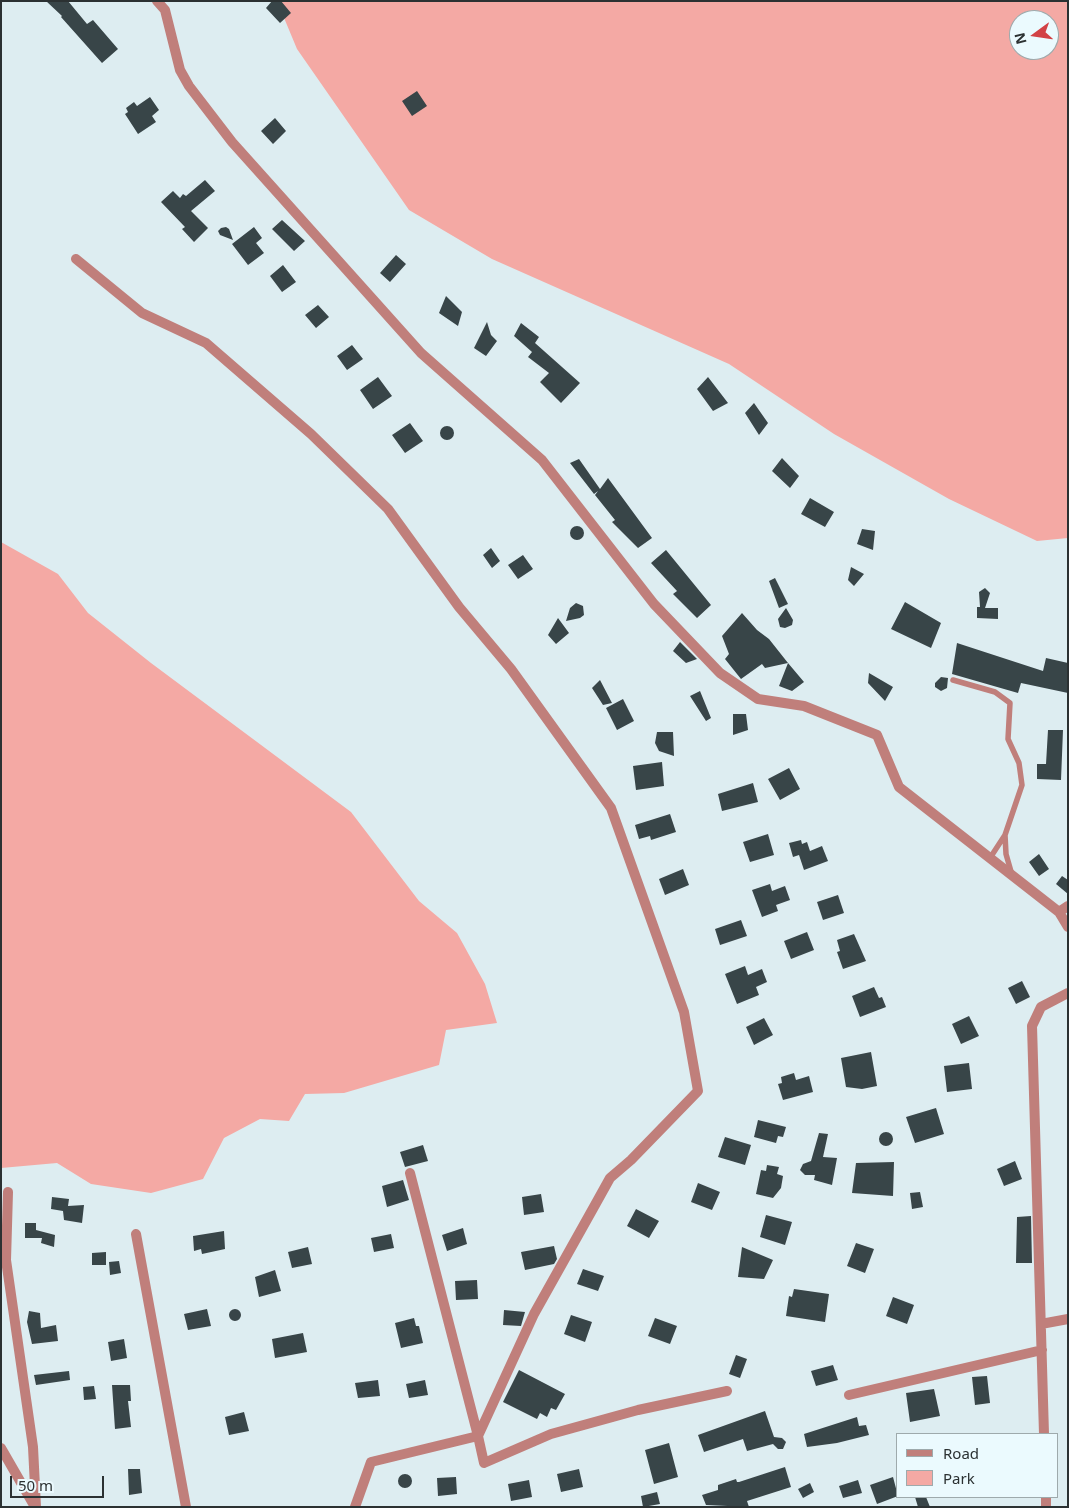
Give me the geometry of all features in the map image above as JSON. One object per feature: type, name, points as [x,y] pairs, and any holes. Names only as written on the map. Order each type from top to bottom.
[{"type":"street","points":[[157,1],[166,10],[180,70],[189,86],[232,142],[421,353],[542,460],[654,604],[720,673],[758,699],[804,706],[877,735],[899,787],[1059,912],[1068,927]]},
{"type":"street","points":[[76,259],[142,313],[206,343],[311,434],[388,509],[459,607],[511,670],[611,808],[684,1012],[698,1092],[632,1160],[610,1178],[534,1314],[478,1436]]},
{"type":"street","points":[[1059,912],[1068,906]]},
{"type":"street","points":[[1044,1433],[1032,1026],[1041,1007],[1068,993]]},
{"type":"street","points":[[410,1173],[484,1463],[551,1434],[638,1410],[727,1391]]},
{"type":"street","points":[[8,1192],[6,1260],[33,1447],[36,1507]]},
{"type":"street","points":[[136,1234],[186,1507]]},
{"type":"street","points":[[1041,1324],[1068,1319]]},
{"type":"street","points":[[850,1395],[1042,1350]]},
{"type":"street","points":[[355,1507],[371,1462],[478,1436]]},
{"type":"street","points":[[1,1448],[36,1507]]},
{"type":"lane","points":[[953,680],[995,692],[1010,703],[1008,739],[1019,763],[1022,785],[1004,835],[990,858]]},
{"type":"lane","points":[[1004,835],[1006,854],[1012,875]]},
{"type":"green space","points":[[277,1],[1068,1],[1068,538],[1037,541],[949,499],[834,434],[729,364],[492,259],[409,210],[297,49]]},
{"type":"green space","points":[[1,542],[58,574],[88,613],[151,663],[351,812],[419,901],[457,933],[485,984],[497,1023],[446,1030],[439,1065],[344,1093],[305,1094],[289,1121],[260,1119],[224,1138],[203,1179],[151,1193],[91,1184],[57,1163],[1,1168]]},
{"type":"building","points":[[46,1],[68,1],[87,24],[93,20],[118,49],[102,63],[62,16]]},
{"type":"building","points":[[272,1],[281,1],[291,13],[280,23],[266,8]]},
{"type":"building","points":[[417,91],[427,106],[412,116],[402,101]]},
{"type":"building","points":[[150,97],[159,110],[152,116],[156,122],[138,134],[125,114],[128,112],[126,108],[134,102],[137,106]]},
{"type":"building","points":[[275,118],[286,131],[273,144],[261,131]]},
{"type":"building","points":[[205,180],[215,191],[191,211],[208,228],[194,242],[182,229],[185,227],[161,202],[173,191],[180,198],[183,194],[186,196]]},
{"type":"building","points":[[282,220],[305,241],[294,251],[272,229]]},
{"type":"building","points":[[226,227],[229,229],[233,240],[220,235],[218,231]]},
{"type":"building","points":[[254,227],[262,238],[256,243],[264,253],[248,265],[232,244]]},
{"type":"building","points":[[396,255],[406,264],[390,282],[380,273]]},
{"type":"building","points":[[283,265],[296,282],[282,292],[270,276]]},
{"type":"building","points":[[446,296],[462,312],[458,326],[439,313]]},
{"type":"building","points":[[318,305],[329,317],[316,328],[305,315]]},
{"type":"building","points":[[487,322],[491,335],[497,341],[486,356],[474,348]]},
{"type":"building","points":[[521,323],[539,337],[535,343],[580,383],[561,403],[540,382],[549,373],[528,357],[532,352],[514,336]]},
{"type":"building","points":[[352,345],[363,359],[347,370],[337,356]]},
{"type":"building","points":[[378,377],[392,396],[373,409],[360,390]]},
{"type":"building","points":[[708,377],[728,403],[713,411],[697,389]]},
{"type":"building","points":[[754,403],[768,423],[759,435],[745,413]]},
{"type":"building","points":[[410,423],[423,441],[405,453],[392,435]]},
{"type":"building","points":[[447,426],[452,428],[454,433],[452,438],[447,440],[442,438],[440,433],[442,428]]},
{"type":"building","points":[[782,458],[799,476],[790,488],[772,471]]},
{"type":"building","points":[[579,459],[600,489],[608,478],[652,538],[638,548],[612,522],[615,520],[595,495],[598,491],[594,494],[570,463]]},
{"type":"building","points":[[810,498],[834,512],[825,527],[801,514]]},
{"type":"building","points":[[577,526],[582,528],[584,533],[582,538],[577,540],[572,538],[570,533],[572,528]]},
{"type":"building","points":[[862,529],[875,531],[873,550],[857,544]]},
{"type":"building","points":[[491,548],[500,561],[492,568],[483,555]]},
{"type":"building","points":[[666,550],[711,605],[697,618],[673,594],[677,591],[651,563]]},
{"type":"building","points":[[523,555],[533,569],[518,579],[508,565]]},
{"type":"building","points":[[851,567],[864,574],[854,586],[848,580]]},
{"type":"building","points":[[775,578],[788,604],[779,608],[769,581]]},
{"type":"building","points":[[985,588],[990,593],[985,608],[998,608],[998,619],[977,618],[977,607],[980,607],[979,592]]},
{"type":"building","points":[[905,602],[941,623],[931,648],[891,629]]},
{"type":"building","points":[[576,603],[583,606],[584,615],[580,618],[566,621],[570,608]]},
{"type":"building","points":[[786,608],[793,620],[792,625],[785,628],[780,627],[778,619]]},
{"type":"building","points":[[742,613],[757,630],[769,639],[788,663],[765,668],[762,664],[741,679],[725,659],[729,654],[722,636]]},
{"type":"building","points":[[558,618],[569,633],[556,644],[548,635]]},
{"type":"building","points":[[680,642],[697,659],[686,663],[673,651]]},
{"type":"building","points":[[957,643],[1043,671],[1046,658],[1068,663],[1068,693],[1021,683],[1018,693],[952,674]]},
{"type":"building","points":[[788,663],[804,682],[792,691],[779,686]]},
{"type":"building","points":[[869,673],[893,687],[885,701],[868,683]]},
{"type":"building","points":[[941,677],[948,678],[947,688],[941,691],[935,687],[935,683]]},
{"type":"building","points":[[600,680],[612,703],[603,705],[592,688]]},
{"type":"building","points":[[700,691],[711,718],[706,721],[690,696]]},
{"type":"building","points":[[623,699],[634,721],[617,730],[606,708]]},
{"type":"building","points":[[733,714],[746,714],[748,730],[733,735]]},
{"type":"building","points":[[1048,730],[1063,730],[1061,780],[1037,779],[1037,764],[1046,764]]},
{"type":"building","points":[[657,732],[673,732],[674,756],[659,751],[655,743]]},
{"type":"building","points":[[662,762],[664,786],[636,790],[633,766]]},
{"type":"building","points":[[789,768],[800,789],[780,800],[768,779]]},
{"type":"building","points":[[753,783],[758,802],[722,811],[718,794]]},
{"type":"building","points":[[670,814],[676,832],[651,840],[650,836],[639,839],[635,825]]},
{"type":"building","points":[[768,834],[774,855],[750,862],[743,842]]},
{"type":"building","points":[[801,840],[802,844],[807,842],[810,851],[822,846],[828,861],[804,870],[799,855],[793,857],[789,843]]},
{"type":"building","points":[[1039,854],[1049,869],[1039,876],[1029,862]]},
{"type":"building","points":[[683,869],[689,885],[665,895],[659,879]]},
{"type":"building","points":[[1062,876],[1068,880],[1068,894],[1056,884]]},
{"type":"building","points":[[770,884],[772,891],[785,886],[790,900],[776,905],[778,911],[762,917],[752,890]]},
{"type":"building","points":[[838,895],[844,913],[823,920],[817,902]]},
{"type":"building","points":[[741,920],[747,936],[720,945],[715,929]]},
{"type":"building","points":[[807,932],[814,950],[791,959],[784,941]]},
{"type":"building","points":[[854,934],[866,961],[843,969],[837,952],[840,951],[837,940]]},
{"type":"building","points":[[745,966],[748,975],[762,969],[767,982],[756,987],[759,995],[737,1004],[725,974]]},
{"type":"building","points":[[1022,981],[1030,997],[1016,1004],[1008,988]]},
{"type":"building","points":[[874,987],[879,998],[882,997],[886,1007],[860,1017],[852,996]]},
{"type":"building","points":[[969,1016],[979,1036],[961,1044],[952,1024]]},
{"type":"building","points":[[764,1018],[773,1035],[754,1045],[746,1027]]},
{"type":"building","points":[[871,1052],[877,1086],[862,1089],[846,1087],[841,1058]]},
{"type":"building","points":[[969,1063],[972,1089],[947,1092],[944,1066]]},
{"type":"building","points":[[794,1073],[796,1080],[809,1076],[813,1092],[783,1100],[778,1084],[782,1083],[781,1077]]},
{"type":"building","points":[[936,1108],[944,1134],[915,1143],[906,1117]]},
{"type":"building","points":[[758,1120],[786,1127],[783,1137],[778,1136],[776,1143],[754,1137]]},
{"type":"building","points":[[886,1132],[891,1134],[893,1139],[891,1144],[886,1146],[881,1144],[879,1139],[881,1134]]},
{"type":"building","points":[[819,1133],[828,1134],[823,1157],[837,1158],[832,1185],[814,1180],[815,1175],[805,1175],[800,1170],[803,1164],[811,1161]]},
{"type":"building","points":[[725,1137],[751,1145],[745,1165],[718,1157]]},
{"type":"building","points":[[423,1145],[428,1161],[405,1167],[400,1152]]},
{"type":"building","points":[[1015,1161],[1022,1179],[1004,1186],[997,1169]]},
{"type":"building","points":[[894,1162],[893,1196],[852,1193],[856,1163]]},
{"type":"building","points":[[767,1165],[779,1167],[777,1174],[783,1176],[781,1188],[773,1198],[756,1194],[761,1170],[766,1171]]},
{"type":"building","points":[[403,1180],[409,1200],[387,1207],[382,1186]]},
{"type":"building","points":[[698,1183],[720,1192],[712,1210],[691,1202]]},
{"type":"building","points":[[920,1192],[923,1207],[912,1209],[910,1193]]},
{"type":"building","points":[[541,1194],[544,1212],[524,1215],[522,1197]]},
{"type":"building","points":[[52,1197],[69,1199],[68,1206],[84,1205],[82,1223],[64,1220],[63,1211],[51,1209]]},
{"type":"building","points":[[636,1209],[659,1221],[649,1238],[627,1226]]},
{"type":"building","points":[[766,1215],[792,1222],[785,1245],[760,1237]]},
{"type":"building","points":[[1031,1216],[1032,1263],[1016,1263],[1017,1217]]},
{"type":"building","points":[[25,1223],[36,1223],[36,1230],[55,1235],[54,1247],[41,1243],[42,1238],[25,1238]]},
{"type":"building","points":[[463,1228],[467,1244],[447,1251],[442,1235]]},
{"type":"building","points":[[224,1231],[225,1249],[202,1254],[201,1249],[194,1251],[193,1236]]},
{"type":"building","points":[[391,1234],[394,1248],[374,1252],[371,1238]]},
{"type":"building","points":[[856,1243],[874,1249],[865,1273],[847,1266]]},
{"type":"building","points":[[554,1246],[557,1259],[554,1264],[525,1270],[521,1252]]},
{"type":"building","points":[[308,1247],[312,1264],[292,1268],[288,1252]]},
{"type":"building","points":[[742,1247],[773,1260],[764,1279],[738,1277]]},
{"type":"building","points":[[106,1252],[106,1265],[92,1265],[92,1253]]},
{"type":"building","points":[[119,1261],[121,1273],[110,1275],[109,1262]]},
{"type":"building","points":[[583,1269],[604,1276],[598,1291],[577,1284]]},
{"type":"building","points":[[275,1270],[281,1291],[259,1297],[255,1277]]},
{"type":"building","points":[[477,1280],[478,1299],[456,1300],[455,1281]]},
{"type":"building","points":[[794,1289],[829,1294],[825,1322],[786,1316],[789,1296],[792,1297]]},
{"type":"building","points":[[893,1297],[914,1305],[907,1324],[886,1316]]},
{"type":"building","points":[[207,1309],[211,1326],[188,1330],[184,1314]]},
{"type":"building","points":[[233,1309],[237,1309],[241,1315],[237,1321],[233,1321],[229,1317],[229,1313]]},
{"type":"building","points":[[504,1310],[525,1312],[521,1326],[503,1325]]},
{"type":"building","points":[[29,1311],[40,1313],[41,1328],[56,1325],[58,1341],[32,1344],[27,1322]]},
{"type":"building","points":[[571,1315],[592,1322],[585,1342],[564,1334]]},
{"type":"building","points":[[414,1318],[416,1326],[419,1326],[423,1343],[401,1348],[395,1323]]},
{"type":"building","points":[[655,1318],[677,1326],[670,1344],[648,1336]]},
{"type":"building","points":[[303,1333],[307,1352],[275,1358],[272,1339]]},
{"type":"building","points":[[124,1339],[127,1358],[111,1361],[108,1342]]},
{"type":"building","points":[[736,1355],[747,1359],[740,1378],[729,1374]]},
{"type":"building","points":[[833,1365],[838,1380],[816,1386],[811,1371]]},
{"type":"building","points":[[519,1370],[565,1394],[556,1410],[551,1408],[547,1417],[540,1413],[537,1419],[503,1402]]},
{"type":"building","points":[[69,1371],[70,1380],[36,1385],[34,1375]]},
{"type":"building","points":[[987,1376],[990,1403],[975,1405],[972,1377]]},
{"type":"building","points":[[378,1380],[380,1396],[358,1398],[355,1383]]},
{"type":"building","points":[[425,1380],[428,1395],[409,1398],[406,1384]]},
{"type":"building","points":[[112,1385],[130,1385],[131,1401],[128,1401],[131,1427],[115,1429]]},
{"type":"building","points":[[94,1386],[96,1399],[84,1400],[83,1387]]},
{"type":"building","points":[[934,1389],[940,1416],[910,1422],[906,1393]]},
{"type":"building","points":[[765,1411],[774,1437],[782,1438],[786,1442],[783,1449],[778,1449],[773,1444],[747,1451],[743,1439],[704,1452],[698,1435]]},
{"type":"building","points":[[244,1412],[249,1431],[229,1435],[225,1417]]},
{"type":"building","points":[[857,1417],[859,1426],[866,1425],[869,1435],[837,1443],[807,1447],[804,1434]]},
{"type":"building","points":[[669,1443],[678,1477],[654,1484],[645,1450]]},
{"type":"building","points":[[785,1467],[791,1487],[747,1501],[749,1507],[706,1505],[702,1495],[718,1490],[718,1485],[736,1479],[739,1482]]},
{"type":"building","points":[[128,1469],[140,1469],[142,1493],[129,1495]]},
{"type":"building","points":[[579,1469],[583,1487],[561,1492],[557,1474]]},
{"type":"building","points":[[405,1474],[410,1476],[412,1481],[410,1486],[405,1488],[400,1486],[398,1481],[400,1476]]},
{"type":"building","points":[[456,1477],[457,1494],[438,1496],[437,1478]]},
{"type":"building","points":[[893,1477],[896,1497],[877,1504],[870,1485]]},
{"type":"building","points":[[529,1480],[532,1497],[511,1501],[508,1484]]},
{"type":"building","points":[[858,1480],[862,1493],[843,1498],[839,1486]]},
{"type":"building","points":[[810,1483],[814,1492],[803,1498],[798,1489]]},
{"type":"building","points":[[657,1492],[660,1504],[643,1507],[641,1496]]},
{"type":"building","points":[[915,1498],[926,1498],[930,1507],[918,1507]]}]
